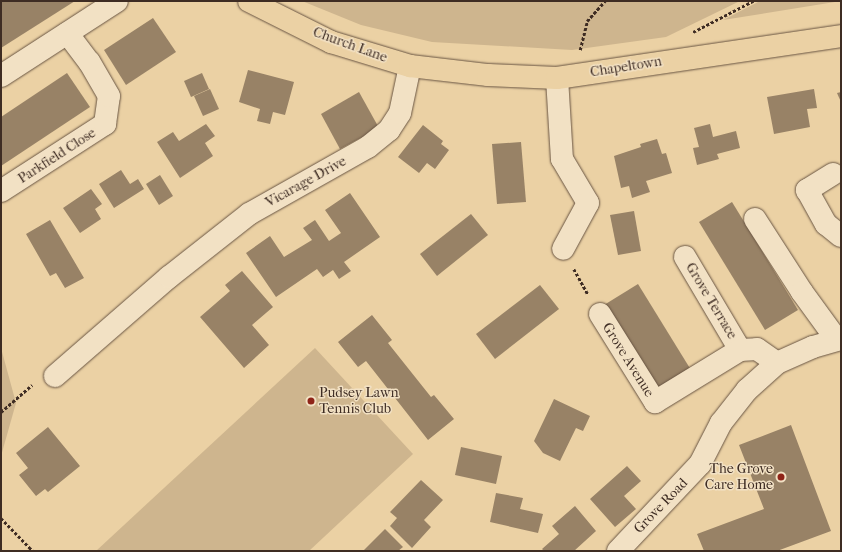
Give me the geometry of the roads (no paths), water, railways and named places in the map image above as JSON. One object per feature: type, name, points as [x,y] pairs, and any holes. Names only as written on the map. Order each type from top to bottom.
[{"type":"main road","name":"Church Lane","points":[[249,1],[331,42],[410,66]]},
{"type":"main road","name":"Chapeltown","points":[[410,66],[488,75],[565,77],[697,56],[841,36]]},
{"type":"street","points":[[1,76],[117,1]]},
{"type":"street","name":"Parkfield Close","points":[[1,191],[105,124],[109,96],[89,62],[67,33]]},
{"type":"street","name":"Vicarage Drive","points":[[55,376],[168,278],[249,214],[368,148],[389,130],[400,113],[410,66]]},
{"type":"street","points":[[563,249],[588,203],[562,159],[565,77]]},
{"type":"street","points":[[833,174],[807,190],[826,224],[841,236]]},
{"type":"street","points":[[756,219],[802,292],[839,340]]},
{"type":"street","name":"Grove Terrace","points":[[685,257],[740,350],[757,349],[777,363]]},
{"type":"street","name":"Grove Avenue","points":[[600,314],[655,402],[740,350]]},
{"type":"street","name":"Grove Road","points":[[618,551],[700,464],[720,423],[747,390],[777,363],[813,347],[839,340]]},
{"type":"place","name":"Pudsey Lawn Tennis Club","points":[[311,401]]},
{"type":"place","name":"The Grove Care Home","points":[[781,477]]}]
